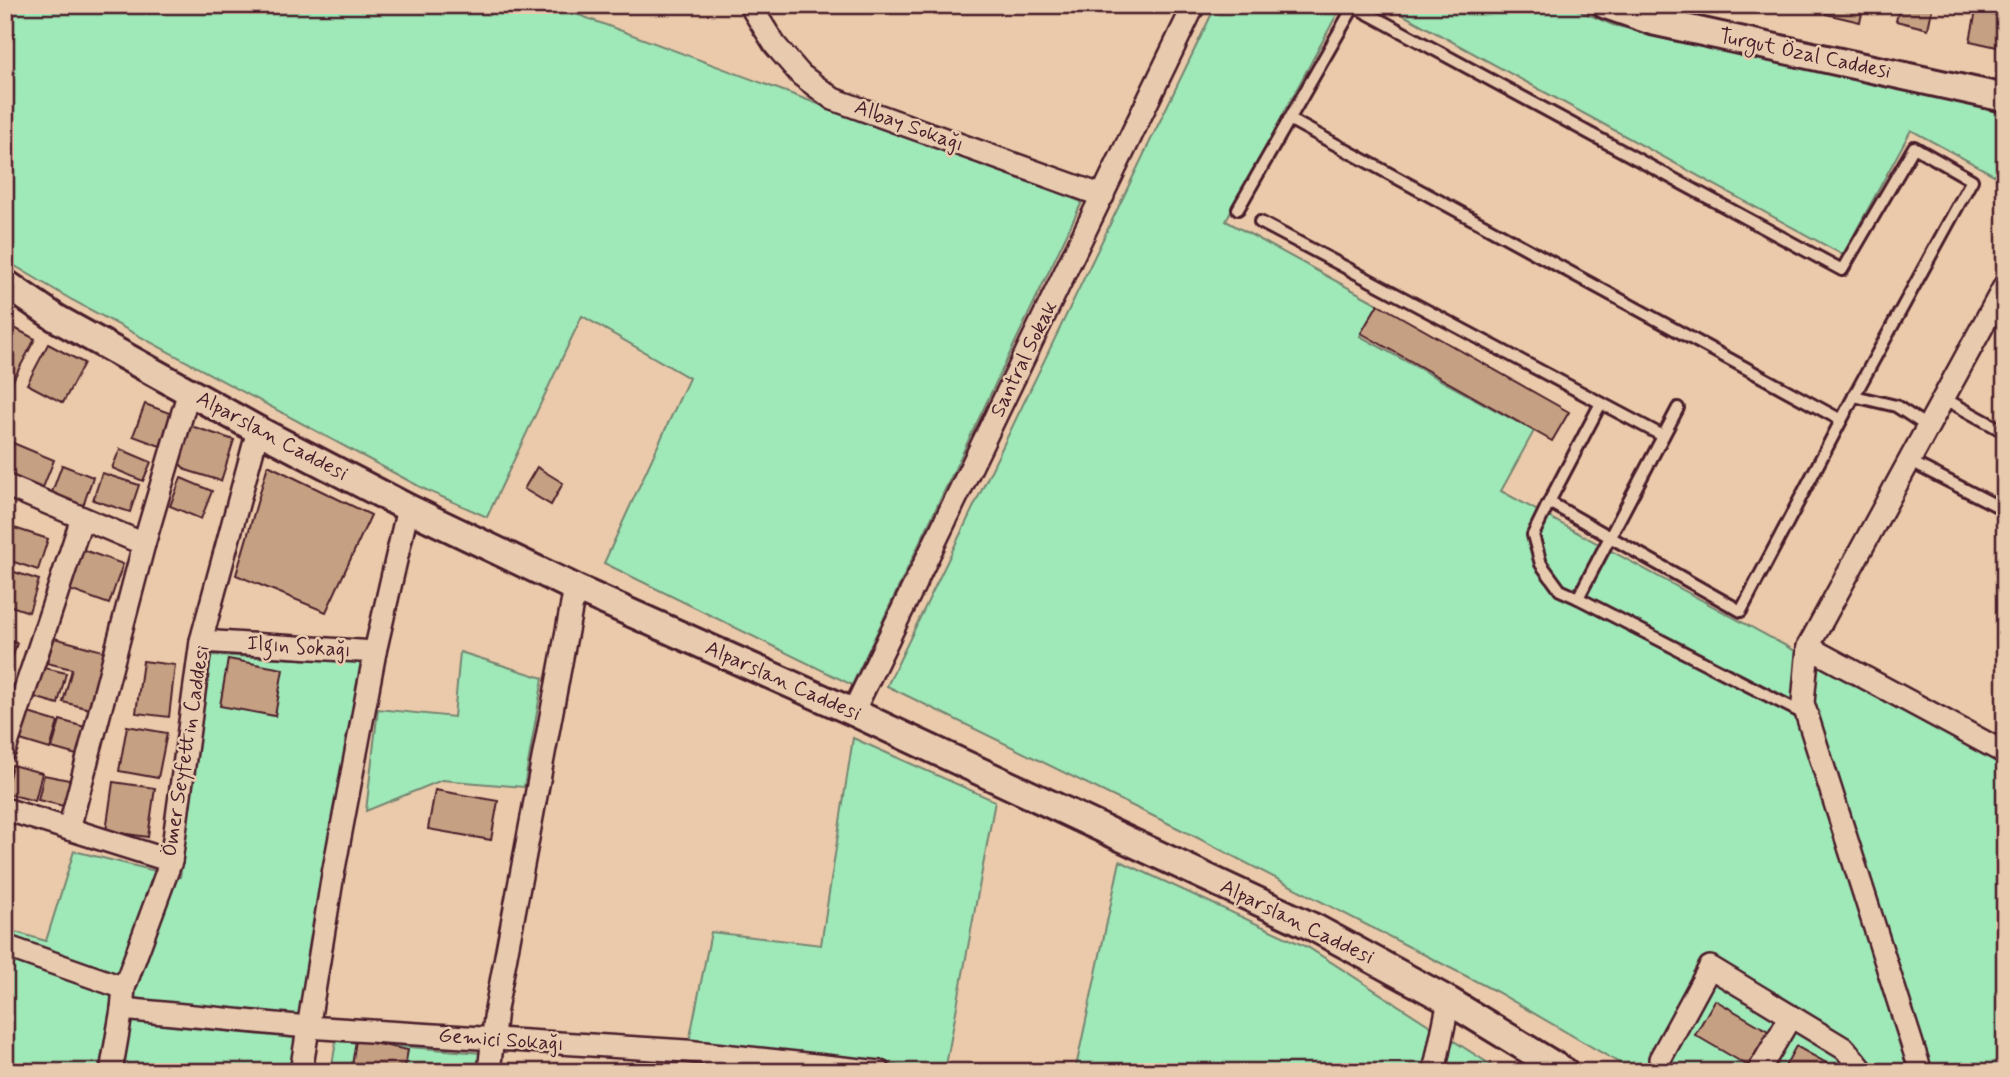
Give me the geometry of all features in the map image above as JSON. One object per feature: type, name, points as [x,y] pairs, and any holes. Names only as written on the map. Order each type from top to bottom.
[{"type":"street","name":"Albay Sokağı","points":[[750,5],[775,45],[801,75],[833,99],[1103,196]]},
{"type":"street","name":"Santral Sokak","points":[[853,712],[1194,5]]},
{"type":"street","name":"Turgut Özal Caddesi","points":[[1619,8],[1653,21],[2005,98]]},
{"type":"street","name":"Alparslan Caddesi","points":[[5,283],[56,318],[258,430],[408,508],[575,588],[853,712],[1315,928],[1449,1000],[1565,1072]]},
{"type":"street","points":[[1921,1072],[1803,703],[1808,647],[2005,285]]},
{"type":"street","points":[[69,829],[144,544],[189,391]]},
{"type":"street","name":"Ömer Seyfettin Caddesi","points":[[111,1072],[123,998],[171,861],[201,641],[258,430]]},
{"type":"street","points":[[5,485],[144,544]]},
{"type":"street","name":"Ilgın Sokağı","points":[[201,641],[375,652],[408,508]]},
{"type":"street","points":[[7,737],[82,518]]},
{"type":"street","points":[[489,1072],[496,1010],[575,588]]},
{"type":"street","points":[[1808,647],[2005,753]]},
{"type":"street","points":[[301,1072],[333,874],[375,652]]},
{"type":"street","points":[[5,809],[171,861]]},
{"type":"street","name":"Gemici Sokağı","points":[[5,946],[123,998],[307,1027],[493,1040],[684,1061],[872,1071]]},
{"type":"street","points":[[1660,1059],[1710,967],[1845,1049],[1864,1072]]},
{"type":"street","points":[[1434,1072],[1449,1000]]},
{"type":"street","points":[[1758,1072],[1791,1016]]},
{"type":"lane","points":[[1238,209],[1354,6],[1842,270],[1914,146],[1972,180],[1741,611],[1549,502]]},
{"type":"lane","points":[[1289,119],[1841,421]]},
{"type":"lane","points":[[1260,222],[1663,436]]},
{"type":"lane","points":[[1854,396],[1896,406],[1928,427]]},
{"type":"lane","points":[[1944,398],[2005,432]]},
{"type":"lane","points":[[1601,403],[1532,535],[1541,564],[1560,590],[1807,716]]},
{"type":"lane","points":[[1578,598],[1678,408]]},
{"type":"lane","points":[[1909,461],[2005,510]]},
{"type":"green space","points":[[5,5],[552,5],[1082,202],[852,685],[604,563],[689,378],[582,316],[487,517],[424,489],[72,300],[5,260]]},
{"type":"green space","points":[[1216,5],[1342,5],[1226,221],[1378,304],[1360,336],[1534,431],[1501,491],[2005,765],[2005,1072],[1635,1072],[1497,992],[1194,836],[887,686]]},
{"type":"green space","points":[[1385,5],[1567,5],[1613,25],[2005,111],[2005,181],[1911,130],[1843,255]]},
{"type":"green space","points":[[460,652],[543,678],[524,787],[442,780],[366,811],[378,709],[454,717]]},
{"type":"green space","points":[[211,655],[364,662],[298,1072],[5,1072],[5,929],[46,941],[74,851],[180,877]]},
{"type":"green space","points":[[853,738],[995,801],[945,1071],[689,1042],[711,932],[821,945]]},
{"type":"green space","points":[[1120,861],[1309,948],[1502,1072],[1075,1072]]},
{"type":"green space","points":[[336,1041],[482,1053],[479,1072],[331,1072]]},
{"type":"building","points":[[1828,5],[1864,5],[1860,22],[1826,14]]},
{"type":"building","points":[[1900,5],[1933,5],[1928,29],[1896,21]]},
{"type":"building","points":[[1976,11],[2003,17],[1997,47],[1970,41]]},
{"type":"building","points":[[1378,304],[1569,412],[1552,441],[1361,333]]},
{"type":"building","points":[[5,323],[35,339],[5,395]]},
{"type":"building","points":[[48,344],[84,363],[63,403],[27,384]]},
{"type":"building","points":[[145,404],[172,414],[160,446],[133,436]]},
{"type":"building","points":[[191,426],[234,440],[221,481],[186,470],[179,463]]},
{"type":"building","points":[[13,443],[54,460],[40,495],[5,481],[5,462]]},
{"type":"building","points":[[120,449],[151,462],[143,481],[112,468]]},
{"type":"building","points":[[62,465],[93,477],[83,506],[51,495]]},
{"type":"building","points":[[268,465],[371,515],[326,612],[236,575]]},
{"type":"building","points":[[537,467],[563,483],[551,505],[524,489]]},
{"type":"building","points":[[102,473],[139,485],[130,512],[93,500]]},
{"type":"building","points":[[181,478],[212,491],[201,519],[170,506]]},
{"type":"building","points":[[5,525],[48,539],[38,570],[5,559]]},
{"type":"building","points":[[78,548],[123,564],[109,604],[64,588]]},
{"type":"building","points":[[5,569],[39,580],[29,612],[5,604]]},
{"type":"building","points":[[54,638],[106,652],[90,709],[63,702],[72,669],[47,663]]},
{"type":"building","points":[[5,639],[17,643],[7,674],[5,674]]},
{"type":"building","points":[[228,659],[283,669],[275,716],[220,706]]},
{"type":"building","points":[[143,661],[175,665],[169,717],[136,713]]},
{"type":"building","points":[[41,667],[66,673],[58,704],[34,697]]},
{"type":"building","points":[[25,712],[58,722],[50,749],[17,739]]},
{"type":"building","points":[[60,720],[88,728],[80,756],[52,748]]},
{"type":"building","points":[[127,726],[167,733],[158,778],[119,771]]},
{"type":"building","points":[[12,765],[42,773],[35,801],[5,793]]},
{"type":"building","points":[[44,775],[74,781],[68,807],[38,800]]},
{"type":"building","points":[[113,782],[155,788],[148,837],[106,831]]},
{"type":"building","points":[[435,790],[498,801],[491,840],[428,829]]},
{"type":"building","points":[[1715,1000],[1770,1032],[1750,1067],[1695,1035]]},
{"type":"building","points":[[356,1040],[408,1050],[404,1072],[351,1072]]},
{"type":"building","points":[[1796,1046],[1843,1072],[1782,1072]]}]
